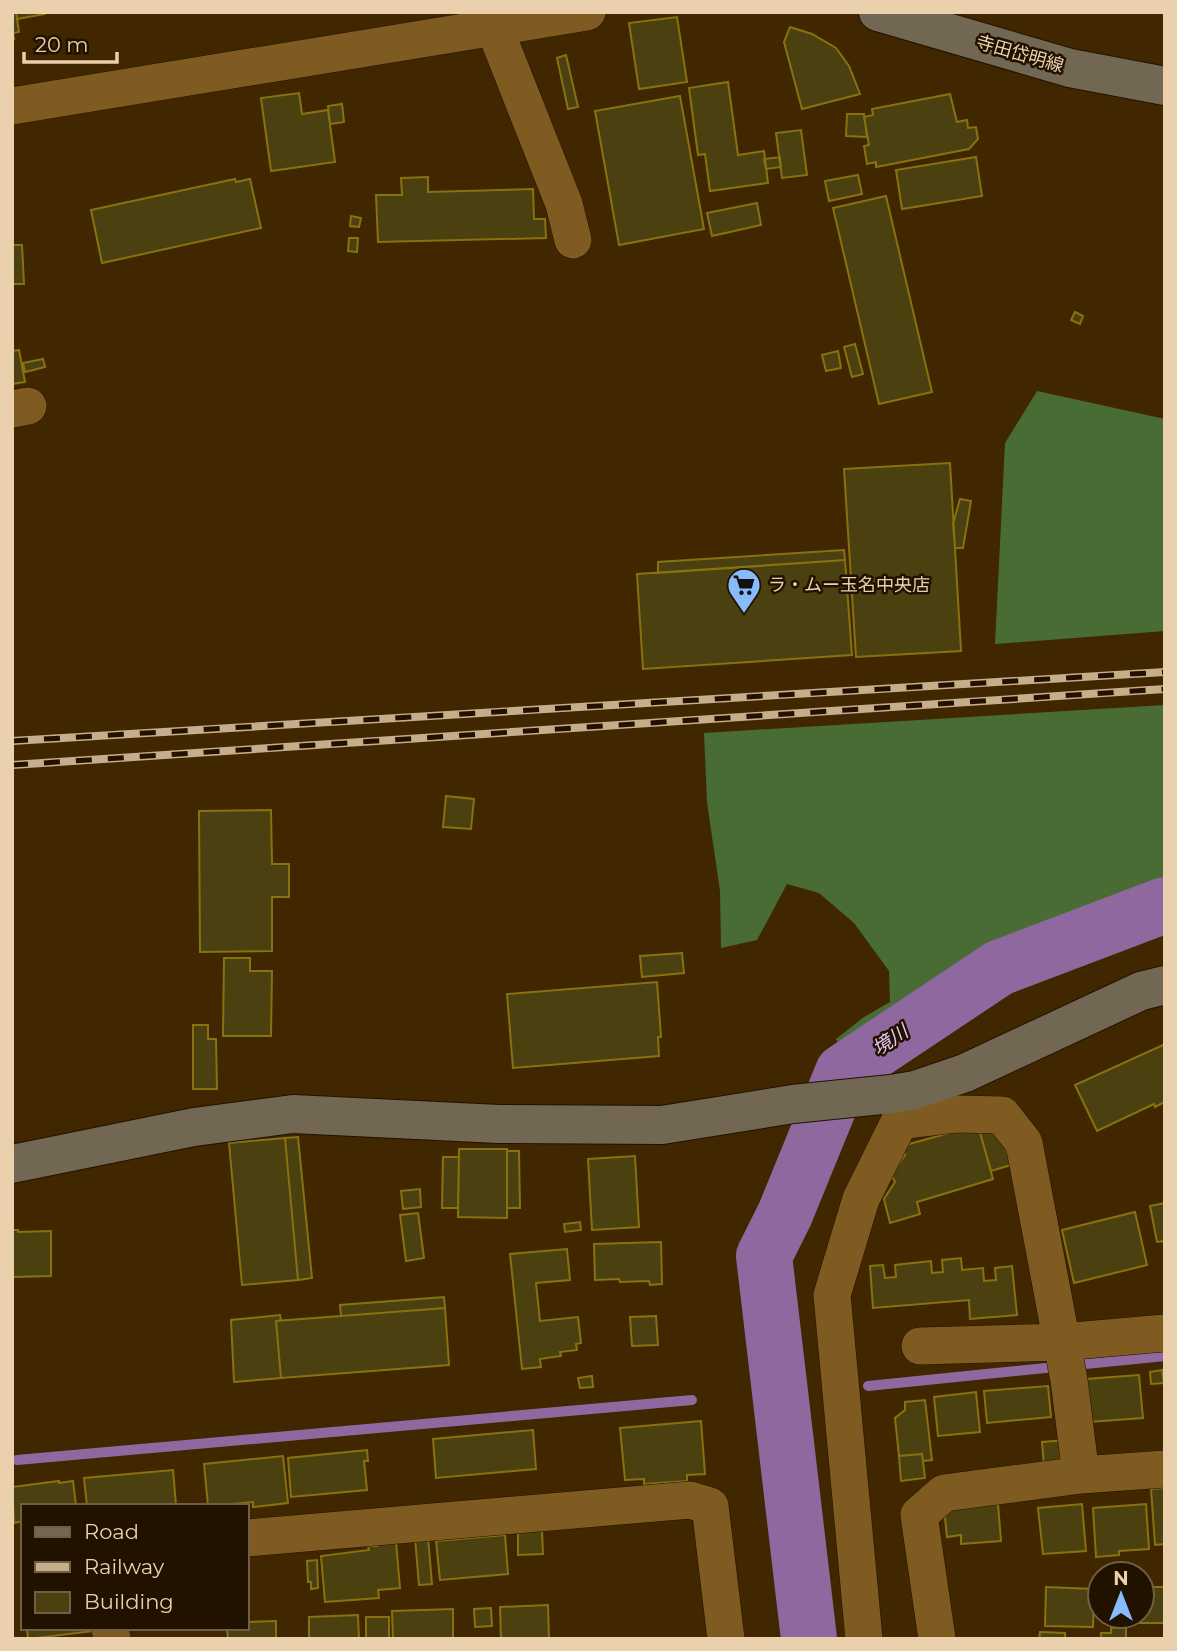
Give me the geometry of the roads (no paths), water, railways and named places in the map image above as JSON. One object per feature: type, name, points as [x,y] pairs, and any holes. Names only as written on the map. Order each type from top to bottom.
[{"type":"street","points":[[12,106],[587,12]]},
{"type":"street","name":"寺田岱明線","points":[[878,12],[1070,68],[1165,86]]},
{"type":"street","points":[[494,27],[564,204],[573,240]]},
{"type":"street","points":[[864,1639],[832,1295],[861,1199],[902,1102],[1141,991],[1165,985]]},
{"type":"street","points":[[12,1164],[194,1127],[293,1114],[499,1124],[662,1125],[793,1104],[902,1102],[957,1114],[1002,1115],[1024,1143],[1065,1359],[1081,1475]]},
{"type":"street","points":[[920,1346],[1065,1359],[1165,1333]]},
{"type":"street","points":[[937,1639],[919,1515],[944,1493],[1081,1475],[1165,1469]]},
{"type":"street","points":[[248,1538],[690,1500],[710,1506],[726,1639]]},
{"type":"waterway","name":"境川","points":[[809,1639],[764,1256],[785,1214],[843,1072],[999,968],[1165,905]]},
{"type":"waterway","points":[[868,1386],[1165,1356]]},
{"type":"waterway","points":[[17,1460],[692,1400]]},
{"type":"railway","points":[[12,741],[1165,672]]},
{"type":"railway","points":[[12,765],[1165,689]]},
{"type":"place","name":"ラ・ムー玉名中央店","points":[[744,615]]}]
